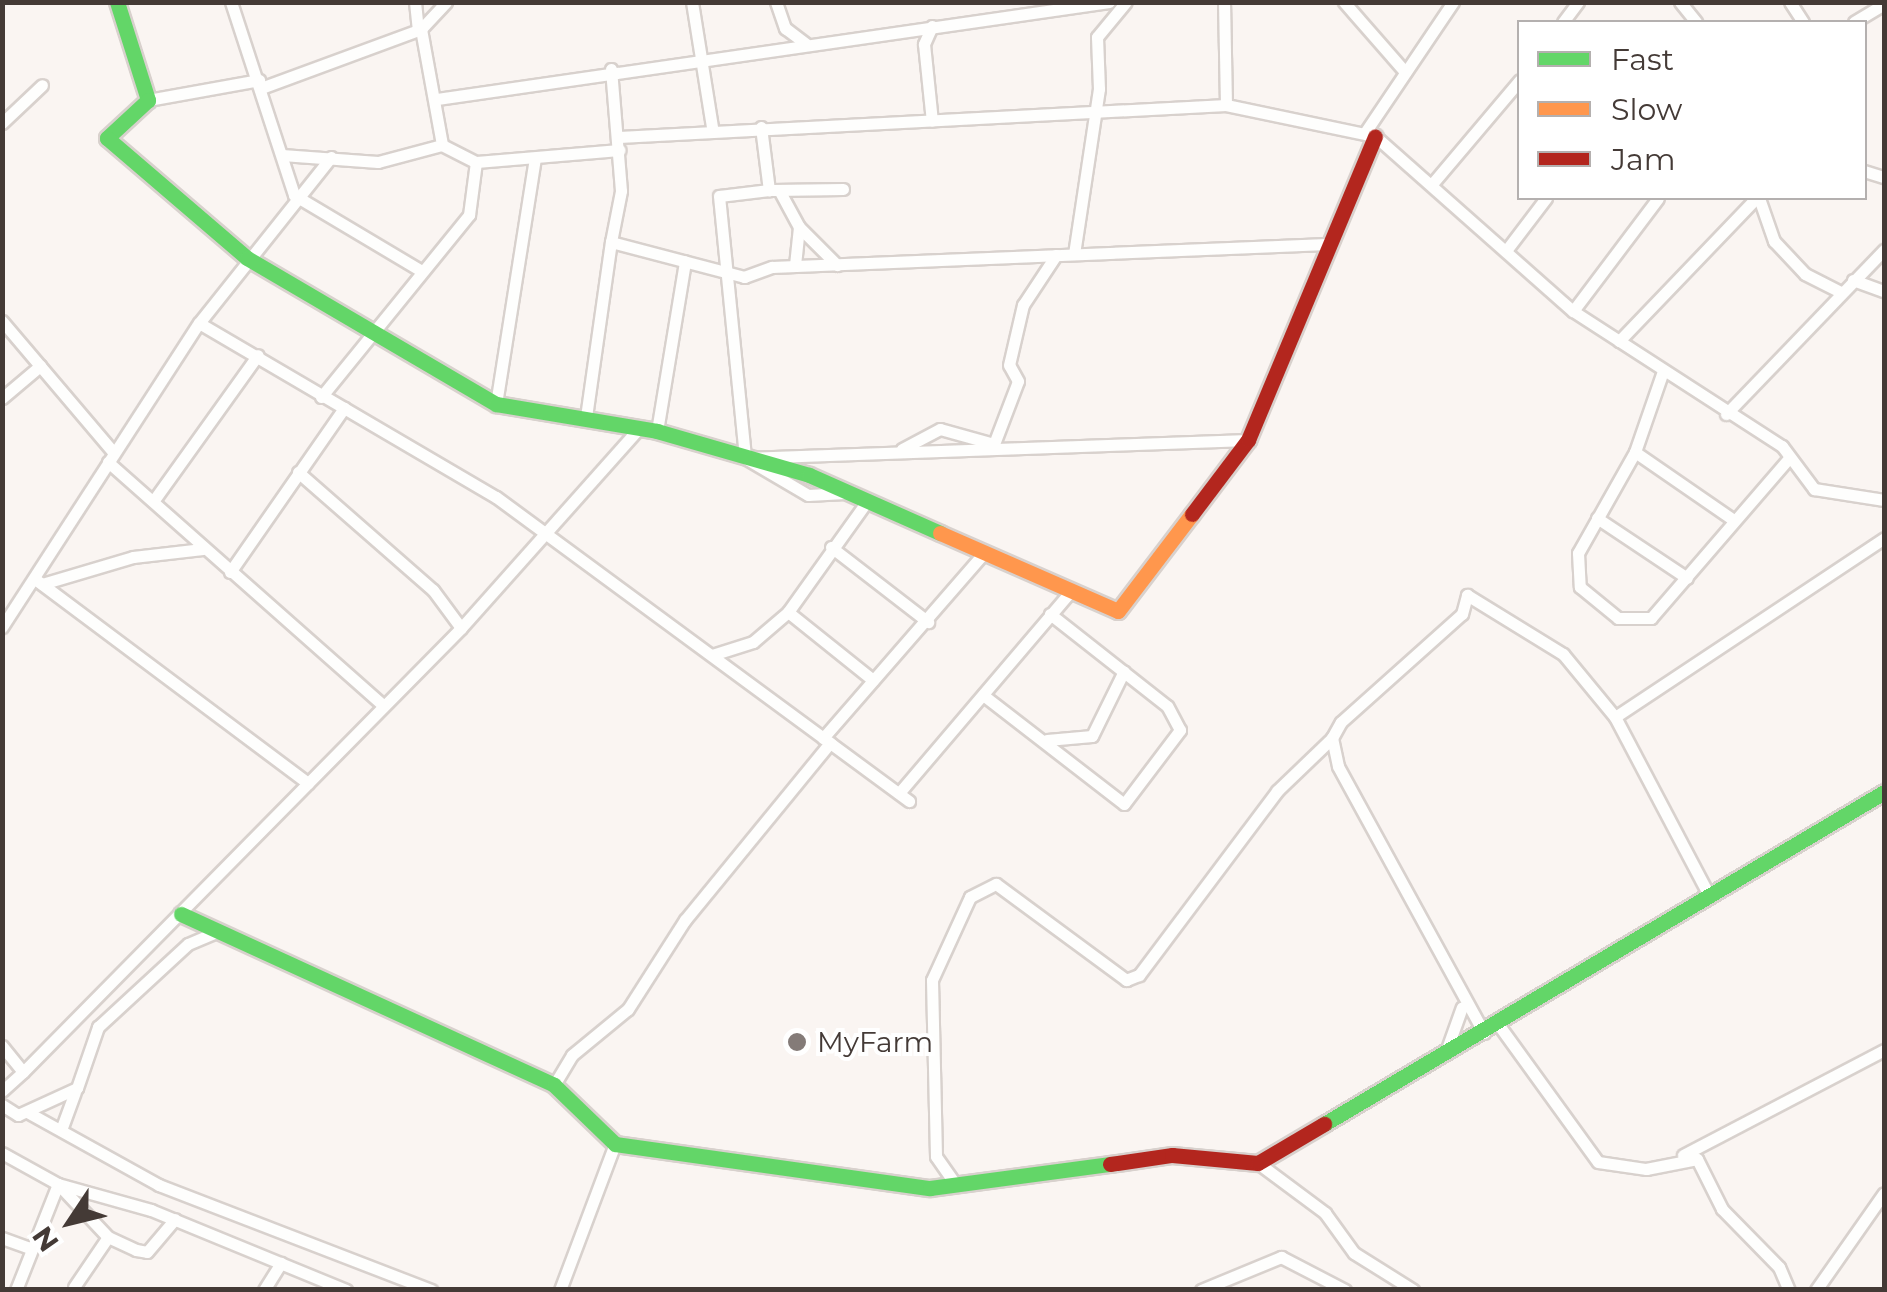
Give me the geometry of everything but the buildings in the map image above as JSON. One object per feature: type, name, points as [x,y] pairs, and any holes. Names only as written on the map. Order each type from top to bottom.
[{"type":"street","points":[[117,2],[148,100]]},
{"type":"street","points":[[231,2],[294,195],[420,270]]},
{"type":"street","points":[[415,2],[437,98],[442,146]]},
{"type":"street","points":[[446,2],[420,30],[260,84],[148,100],[107,138],[247,258],[496,404],[586,417],[635,433],[657,431],[809,476],[1118,611],[1248,440],[1370,133],[1452,2]]},
{"type":"street","points":[[692,2],[712,127]]},
{"type":"street","points":[[776,2],[785,28],[806,44]]},
{"type":"street","points":[[437,98],[932,26],[1021,8],[1109,2]]},
{"type":"street","points":[[1074,254],[1096,109],[1096,37],[1126,2]]},
{"type":"street","points":[[1344,2],[1405,72]]},
{"type":"street","points":[[1226,105],[1227,7]]},
{"type":"street","points":[[1858,20],[1883,9]]},
{"type":"street","points":[[932,26],[924,44],[932,121]]},
{"type":"street","points":[[912,29],[924,44]]},
{"type":"street","points":[[586,417],[611,242],[619,143],[611,70]]},
{"type":"street","points":[[1432,184],[1517,84]]},
{"type":"street","points":[[2,123],[42,85]]},
{"type":"street","points":[[282,155],[378,162],[442,146],[476,162],[535,159],[712,127],[932,121],[1096,109],[1226,105],[1370,133],[1508,248],[1573,311],[1789,458],[1814,489],[1884,500]]},
{"type":"street","points":[[760,127],[774,190],[799,227],[838,265]]},
{"type":"street","points":[[2,627],[39,582],[111,457],[198,324],[294,195],[332,158]]},
{"type":"street","points":[[496,404],[535,159]]},
{"type":"street","points":[[321,397],[371,328],[469,214],[476,162]]},
{"type":"street","points":[[745,458],[719,196],[843,189]]},
{"type":"street","points":[[1508,248],[1544,200]]},
{"type":"street","points":[[1573,311],[1656,200]]},
{"type":"street","points":[[1619,341],[1755,200]]},
{"type":"street","points":[[1758,200],[1774,241],[1805,274],[1840,292]]},
{"type":"street","points":[[795,266],[799,227]]},
{"type":"street","points":[[611,242],[744,278],[795,266],[1327,244]]},
{"type":"street","points":[[1726,414],[1884,250]]},
{"type":"street","points":[[994,444],[1018,381],[1010,365],[1023,305],[1056,255]]},
{"type":"street","points":[[657,431],[684,260]]},
{"type":"street","points":[[1853,280],[1884,291]]},
{"type":"street","points":[[2,321],[111,457],[203,549],[382,705]]},
{"type":"street","points":[[198,324],[258,355],[546,536],[904,797],[1070,592]]},
{"type":"street","points":[[154,500],[258,355]]},
{"type":"street","points":[[2,398],[40,366]]},
{"type":"street","points":[[1663,371],[1635,452],[1580,544],[1580,587],[1618,618],[1651,618],[1732,519],[1789,458]]},
{"type":"street","points":[[230,572],[344,408]]},
{"type":"street","points":[[902,449],[940,429],[994,444]]},
{"type":"street","points":[[2,1091],[461,628],[635,433]]},
{"type":"street","points":[[745,458],[994,444],[1248,440]]},
{"type":"street","points":[[809,476],[819,452]]},
{"type":"street","points":[[1635,452],[1732,519]]},
{"type":"street","points":[[745,458],[808,495],[851,493]]},
{"type":"street","points":[[298,472],[433,590],[461,628]]},
{"type":"street","points":[[712,655],[752,642],[788,612],[868,500]]},
{"type":"street","points":[[1597,518],[1687,578]]},
{"type":"street","points":[[1615,717],[1884,538]]},
{"type":"street","points":[[832,547],[928,622]]},
{"type":"street","points":[[39,582],[134,557],[203,549]]},
{"type":"street","points":[[554,1085],[572,1055],[628,1009],[685,920],[873,680],[928,622],[984,553]]},
{"type":"street","points":[[39,582],[308,783]]},
{"type":"street","points":[[956,1185],[936,1156],[932,980],[970,898],[996,884],[1126,980],[1139,974],[1277,791],[1462,614],[1466,596],[1563,654],[1615,717],[1709,896]]},
{"type":"street","points":[[788,612],[873,680]]},
{"type":"street","points":[[983,695],[1124,804],[1180,730],[1168,706],[1050,614]]},
{"type":"street","points":[[1038,737],[1063,744],[1092,736],[1124,672]]},
{"type":"street","points":[[1332,738],[1462,1007],[1491,1029],[1598,1162],[1646,1169],[1683,1155],[1884,1050]]},
{"type":"street","points":[[1258,1163],[1448,1046],[1491,1029],[1884,792]]},
{"type":"street","points":[[181,914],[554,1085],[614,1144],[956,1185],[1172,1154],[1258,1163],[1325,1213],[1354,1253],[1413,1290]]},
{"type":"street","points":[[61,1130],[98,1028],[188,944],[222,931]]},
{"type":"street","points":[[1448,1046],[1462,1007]]},
{"type":"street","points":[[2,1046],[23,1072]]},
{"type":"street","points":[[29,1113],[78,1088]]},
{"type":"street","points":[[2,1105],[29,1113],[160,1186],[431,1290]]},
{"type":"street","points":[[560,1290],[614,1144]]},
{"type":"street","points":[[2,1153],[58,1184],[175,1219],[346,1290]]},
{"type":"street","points":[[1683,1155],[1696,1159],[1722,1209],[1780,1267],[1789,1290]]},
{"type":"street","points":[[58,1184],[108,1237],[148,1252],[175,1219]]},
{"type":"street","points":[[16,1290],[58,1184]]},
{"type":"street","points":[[1816,1290],[1884,1193]]},
{"type":"street","points":[[74,1287],[108,1237]]},
{"type":"street","points":[[2,1238],[32,1249]]},
{"type":"street","points":[[1201,1290],[1281,1257],[1345,1290]]},
{"type":"street","points":[[264,1290],[281,1263]]},
{"type":"traffic: fast","points":[[117,2],[148,100],[107,138],[247,258],[496,404],[657,431],[809,475],[940,533]]},
{"type":"traffic: fast","points":[[1324,1124],[1884,792]]},
{"type":"traffic: fast","points":[[181,914],[554,1085],[615,1144],[930,1188],[1110,1164]]},
{"type":"traffic: slow","points":[[940,533],[1118,611],[1192,514]]},
{"type":"traffic: jam","points":[[1192,514],[1248,440],[1375,136]]},
{"type":"traffic: jam","points":[[1110,1164],[1172,1155],[1258,1163],[1324,1124]]},
{"type":"place","name":"MyFarm","points":[[797,1042]]}]
